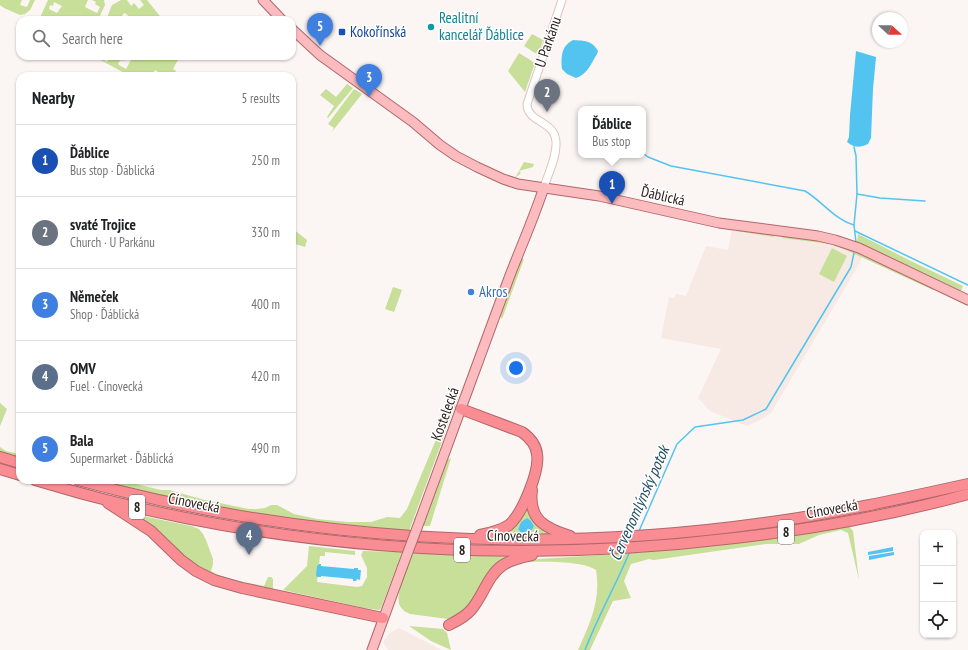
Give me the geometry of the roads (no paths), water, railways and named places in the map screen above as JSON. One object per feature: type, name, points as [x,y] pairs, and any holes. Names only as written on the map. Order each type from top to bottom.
[{"type":"highway","points":[[461,409],[514,428],[528,436],[536,448],[538,463],[520,512],[510,524],[498,531],[468,539]]},
{"type":"highway","points":[[0,457],[16,462]]},
{"type":"highway","points":[[0,469],[16,474]]},
{"type":"highway","points":[[895,500],[968,479]]},
{"type":"highway","points":[[533,480],[531,503],[539,521],[553,531],[578,539]]},
{"type":"highway","name":"Cínovecká","points":[[50,484],[173,515],[238,527],[330,540],[422,548],[548,551],[641,548],[696,543],[804,529],[906,509],[968,494]]},
{"type":"highway","name":"Cínovecká","points":[[93,484],[138,496],[272,521],[377,533],[468,539],[578,539],[645,536],[763,524],[895,500],[968,484]]},
{"type":"highway","points":[[101,498],[151,532],[181,560],[196,571],[214,580],[242,588],[383,618]]},
{"type":"highway","points":[[448,625],[464,617],[471,610],[502,565],[512,560],[548,551]]},
{"type":"main road","points":[[263,0],[278,16]]},
{"type":"main road","name":"Ďáblická","points":[[296,33],[320,55],[413,122],[456,156],[477,167],[518,184],[599,196],[719,223],[818,236],[835,240],[859,248],[968,300]]},
{"type":"main road","name":"Kostelecká","points":[[372,650],[518,254],[536,212],[544,187]]},
{"type":"street","name":"U Parkánu","points":[[544,187],[555,152],[555,136],[548,126],[533,117],[529,112],[527,104],[562,0]]},
{"type":"water","points":[[573,40],[590,43],[596,47],[598,51],[586,71],[576,78],[567,74],[562,69],[562,56],[564,49],[569,42]]},
{"type":"water","points":[[856,51],[876,57],[871,138],[868,144],[860,147],[847,142],[849,137]]},
{"type":"water","points":[[527,518],[534,526],[532,530],[521,533],[518,529],[521,522]]},
{"type":"water","points":[[893,547],[893,551],[868,555],[868,552]]},
{"type":"water","points":[[894,552],[894,555],[869,560],[869,556]]},
{"type":"water","points":[[321,564],[321,566],[354,569],[358,568],[358,570],[361,570],[360,580],[357,579],[356,581],[353,581],[353,579],[321,576],[317,577],[317,566]]},
{"type":"waterway","name":"Červenomlýnský potok","points":[[854,147],[856,156],[857,194],[854,225],[856,242]]},
{"type":"waterway","points":[[646,155],[671,166],[805,191],[835,215],[847,223],[854,225]]},
{"type":"waterway","points":[[857,194],[880,198],[925,201]]},
{"type":"waterway","points":[[855,231],[968,285]]},
{"type":"waterway","name":"Červenomlýnský potok","points":[[639,531],[677,444],[695,427],[743,420],[766,409],[851,267],[854,253]]},
{"type":"waterway","name":"Červenomlýnský potok","points":[[585,650],[630,551]]},
{"type":"place","name":"Realitní kancelář Ďáblice","points":[[431,27]]},
{"type":"place","name":"Kokořínská","points":[[342,32]]},
{"type":"place","name":"Bala","points":[[320,46]]},
{"type":"place","name":"Němeček","points":[[369,97]]},
{"type":"place","name":"svaté Trojice","points":[[547,112]]},
{"type":"place","name":"Ďáblice","points":[[612,204]]},
{"type":"place","name":"Akros","points":[[471,292]]},
{"type":"place","name":"OMV","points":[[249,555]]}]
